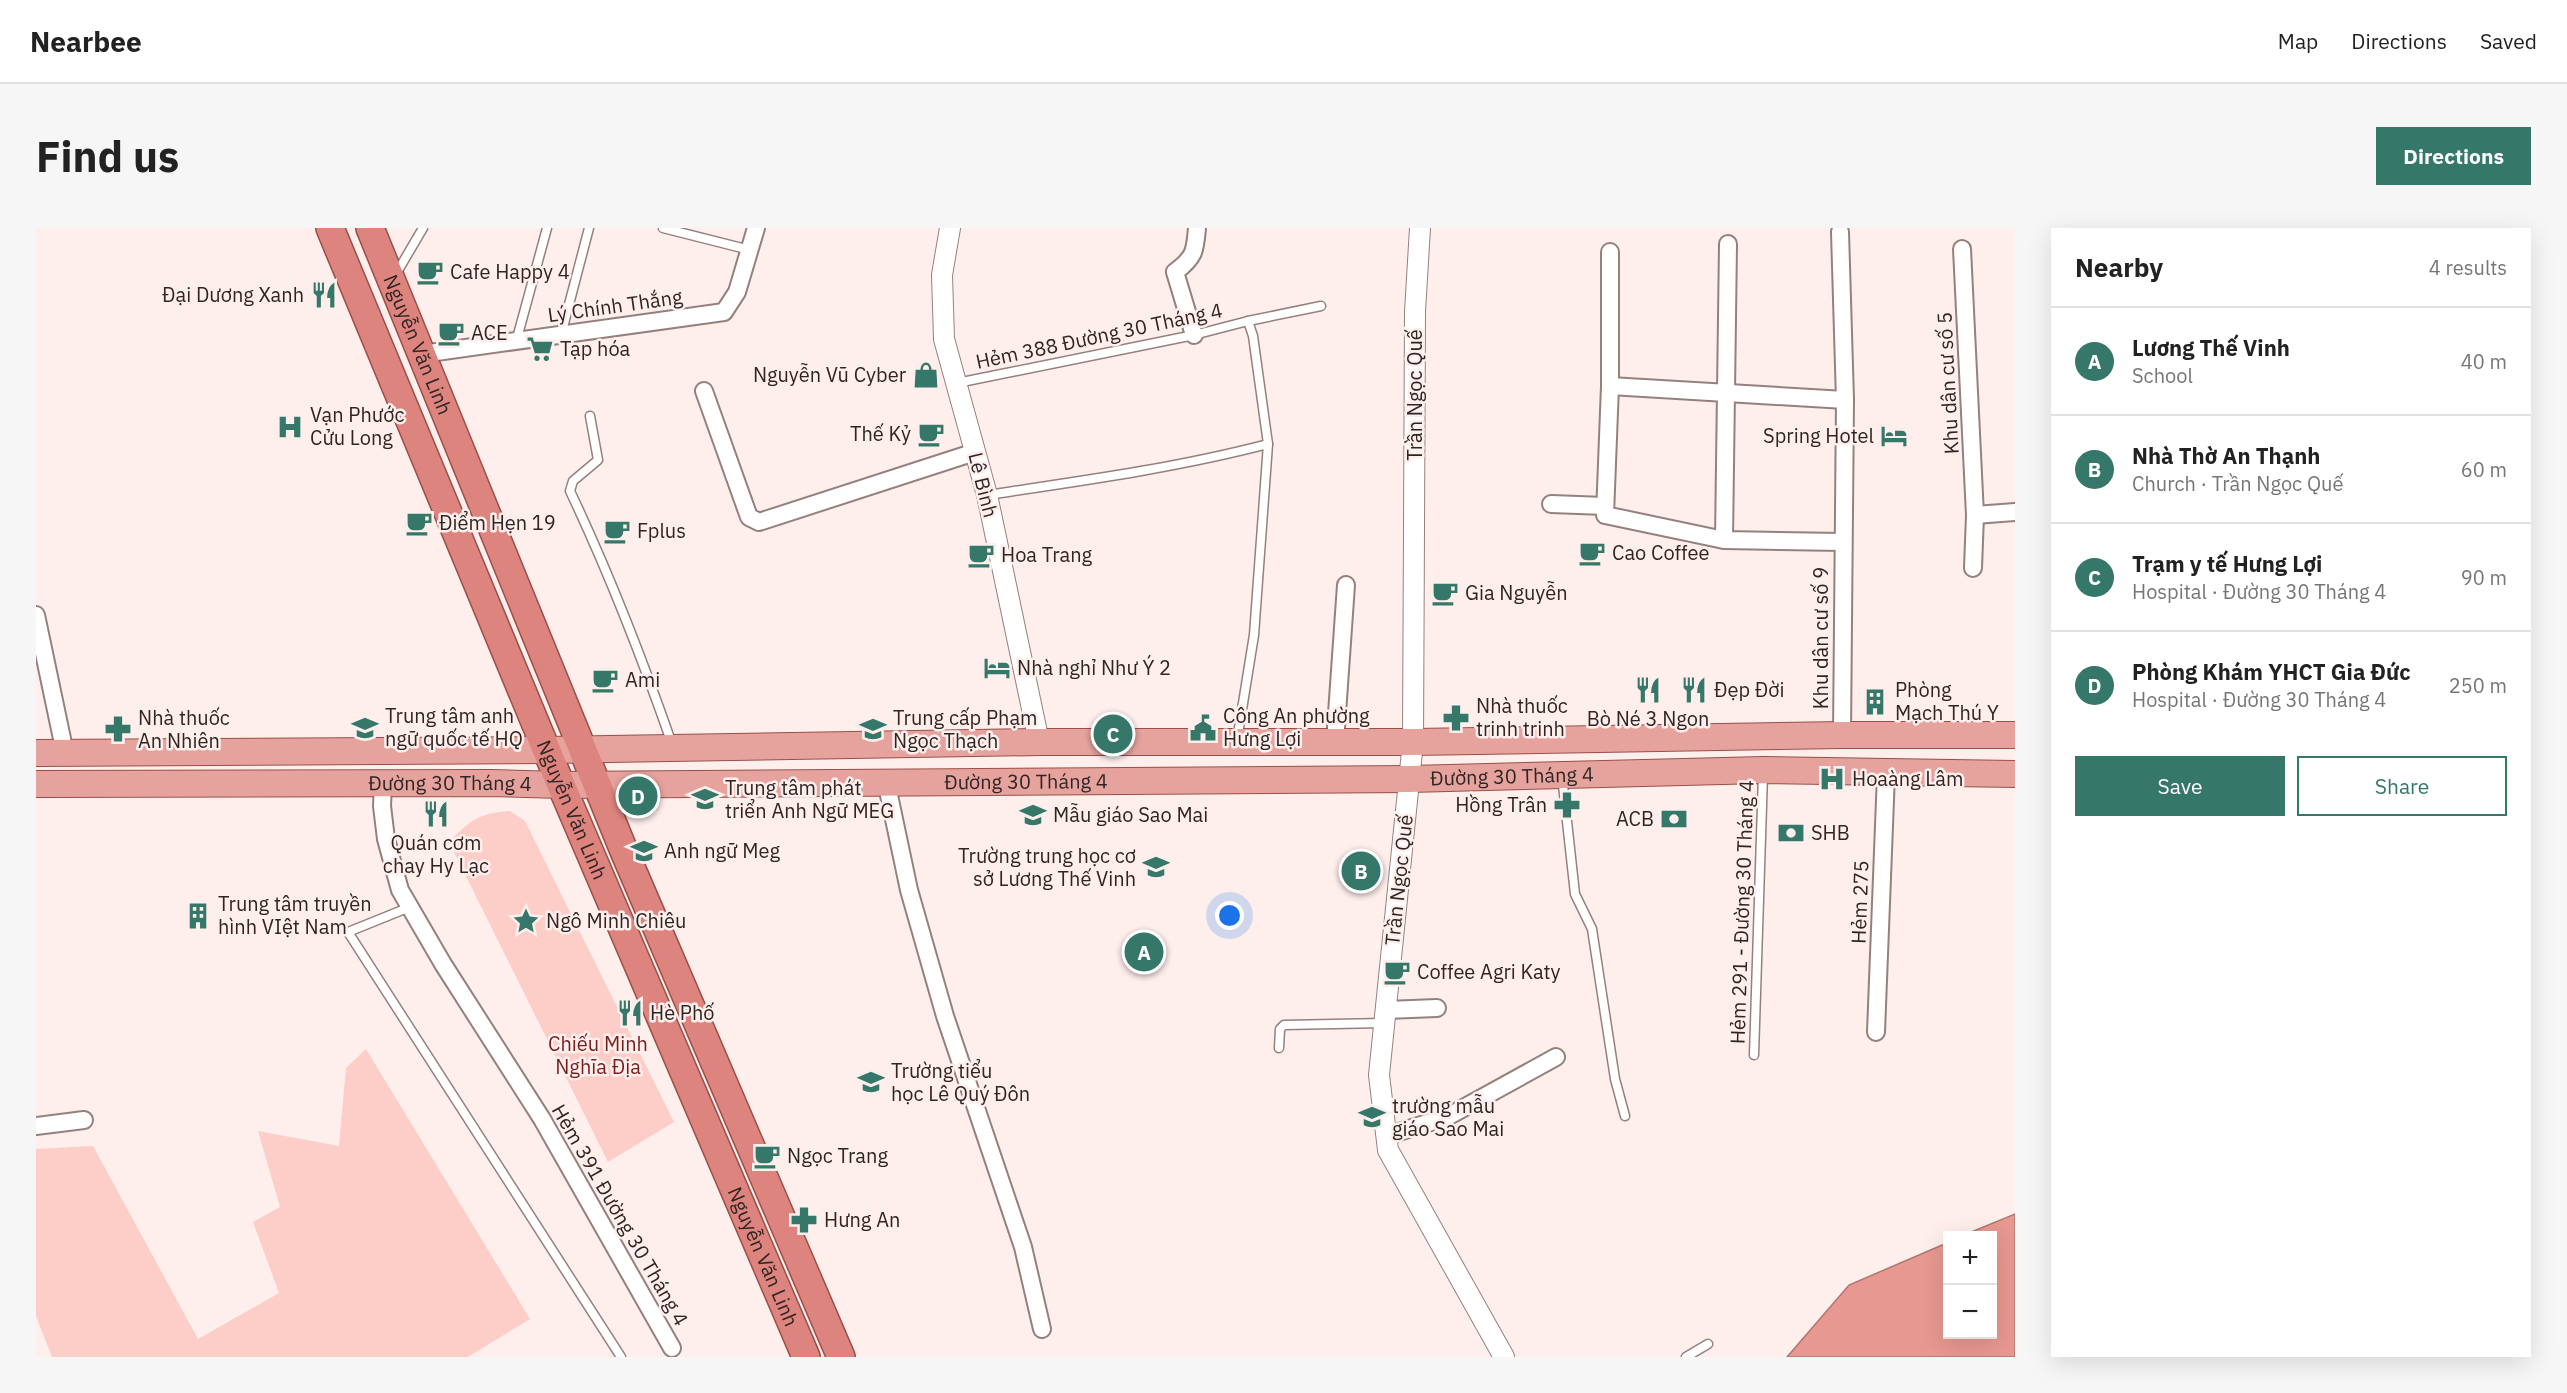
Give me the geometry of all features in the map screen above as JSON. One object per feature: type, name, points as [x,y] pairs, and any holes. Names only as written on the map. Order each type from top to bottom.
[{"type":"highway","name":"Nguyễn Văn Linh","points":[[330,228],[561,785],[805,1355]]},
{"type":"highway","name":"Nguyễn Văn Linh","points":[[370,228],[629,862],[842,1357]]},
{"type":"main road","name":"Đường 30 Tháng 4","points":[[36,753],[547,750],[1039,742],[1413,742],[1842,735],[2015,735]]},
{"type":"main road","points":[[65,753],[71,784]]},
{"type":"main road","name":"Đường 30 Tháng 4","points":[[36,784],[598,785],[1410,778],[1763,770],[1886,774],[2015,774]]},
{"type":"street","name":"Lý Chính Thắng","points":[[422,354],[724,312],[737,291],[756,228]]},
{"type":"street","name":"Lê Bình","points":[[950,228],[942,275],[944,339],[987,495],[1039,742]]},
{"type":"street","points":[[1194,334],[1175,272],[1189,261],[1195,251],[1197,228]]},
{"type":"street","name":"Trần Ngọc Quế","points":[[1420,228],[1415,312],[1413,742],[1379,1075],[1388,1150],[1504,1357]]},
{"type":"street","name":"Khu dân cư số 9","points":[[1840,232],[1845,400],[1842,735]]},
{"type":"street","points":[[1724,540],[1728,244]]},
{"type":"street","name":"Khu dân cư số 5","points":[[1962,249],[1975,515],[1973,568]]},
{"type":"street","points":[[1551,504],[1605,506],[1610,386],[1610,252]]},
{"type":"street","points":[[1610,386],[1845,400]]},
{"type":"street","points":[[704,391],[749,517],[759,522],[975,452]]},
{"type":"street","name":"Khu dân cư số 9","points":[[1605,506],[1605,515],[1724,540],[1843,542]]},
{"type":"street","points":[[1975,515],[2015,512]]},
{"type":"street","points":[[1335,742],[1346,585]]},
{"type":"street","points":[[36,615],[65,753]]},
{"type":"street","name":"Hẻm 275","points":[[1876,1032],[1886,774]]},
{"type":"street","points":[[886,781],[909,890],[945,1016],[1023,1247],[1042,1329]]},
{"type":"street","name":"Hẻm 391 Đường 30 Tháng 4","points":[[383,783],[382,806],[386,839],[400,890],[472,1010],[542,1119],[672,1348]]},
{"type":"street","points":[[1385,1016],[1437,1008]]},
{"type":"street","points":[[1386,1136],[1447,1117],[1556,1057]]},
{"type":"street","points":[[36,1126],[84,1120]]},
{"type":"lane","points":[[392,282],[423,228]]},
{"type":"lane","points":[[516,342],[548,228]]},
{"type":"lane","points":[[561,335],[590,228]]},
{"type":"lane","points":[[663,228],[750,250]]},
{"type":"lane","name":"Hẻm 388 Đường 30 Tháng 4","points":[[956,383],[1321,306]]},
{"type":"lane","name":"Hẻm 388 Đường 30 Tháng 4","points":[[1241,742],[1239,728],[1254,635],[1265,459],[1268,444],[1253,336],[1248,321]]},
{"type":"lane","points":[[590,416],[598,460],[573,481],[570,491],[654,689],[674,747]]},
{"type":"lane","points":[[987,495],[1212,459],[1268,444]]},
{"type":"lane","name":"Hẻm 291 - Đường 30 Tháng 4","points":[[1754,1055],[1763,770]]},
{"type":"lane","points":[[1562,776],[1575,894],[1592,929],[1615,1079],[1625,1116]]},
{"type":"lane","points":[[410,907],[348,932],[621,1357]]},
{"type":"lane","points":[[1279,1048],[1280,1029],[1284,1024],[1385,1016]]},
{"type":"lane","points":[[1686,1357],[1708,1344]]},
{"type":"green space","name":"Chiếu Minh Nghĩa Địa","points":[[510,811],[525,821],[674,1122],[608,1162],[449,842],[476,819]]},
{"type":"green space","points":[[366,1049],[530,1319],[468,1357],[52,1357],[36,1316],[36,1149],[93,1146],[198,1339],[279,1293],[253,1222],[280,1207],[258,1131],[339,1146],[346,1068]]},
{"type":"shaded area","points":[[2015,1214],[2015,1357],[1787,1357],[1849,1285],[1943,1245],[1943,1339],[1997,1339],[1997,1231],[1974,1231]]},
{"type":"place","name":"Cafe Happy 4","points":[[430,272]]},
{"type":"place","name":"Đại Dương Xanh","points":[[324,295]]},
{"type":"place","name":"ACE","points":[[451,333]]},
{"type":"place","name":"Tạp hóa","points":[[540,349]]},
{"type":"place","name":"Nguyễn Vũ Cyber","points":[[926,375]]},
{"type":"place","name":"Vạn Phước Cửu Long","points":[[290,427]]},
{"type":"place","name":"Thế Kỷ","points":[[931,434]]},
{"type":"place","name":"Spring Hotel","points":[[1894,436]]},
{"type":"place","name":"Điểm Hẹn 19","points":[[419,523]]},
{"type":"place","name":"Fplus","points":[[617,531]]},
{"type":"place","name":"Cao Coffee","points":[[1592,553]]},
{"type":"place","name":"Hoa Trang","points":[[981,555]]},
{"type":"place","name":"Gia Nguyễn","points":[[1445,593]]},
{"type":"place","name":"Nhà nghỉ Như Ý 2","points":[[997,668]]},
{"type":"place","name":"Ami","points":[[605,680]]},
{"type":"place","name":"Bò Né 3 Ngon","points":[[1648,690]]},
{"type":"place","name":"Đẹp Đời","points":[[1694,690]]},
{"type":"place","name":"Phòng Mạch Thú Y","points":[[1875,702]]},
{"type":"place","name":"Nhà thuốc trinh trinh","points":[[1456,718]]},
{"type":"place","name":"Trung tâm anh ngữ quốc tế HQ","points":[[365,728]]},
{"type":"place","name":"Công An phường Hưng Lợi","points":[[1203,728]]},
{"type":"place","name":"Nhà thuốc An Nhiên","points":[[118,729]]},
{"type":"place","name":"Trung cấp Phạm Ngọc Thạch","points":[[873,729]]},
{"type":"place","name":"Trạm y tế Hưng Lợi","points":[[1113,734]]},
{"type":"place","name":"Hoaàng Lâm","points":[[1832,779]]},
{"type":"place","name":"Phòng Khám YHCT Gia Đức","points":[[638,796]]},
{"type":"place","name":"Trung tâm phát triển Anh Ngữ MEG","points":[[705,799]]},
{"type":"place","name":"Hồng Trân","points":[[1567,805]]},
{"type":"place","name":"Quán cơm chay Hy Lạc","points":[[436,814]]},
{"type":"place","name":"Mẫu giáo Sao Mai","points":[[1033,815]]},
{"type":"place","name":"ACB","points":[[1674,819]]},
{"type":"place","name":"SHB","points":[[1791,833]]},
{"type":"place","name":"Anh ngữ Meg","points":[[644,851]]},
{"type":"place","name":"Trường trung học cơ sở Lương Thế Vinh","points":[[1156,867]]},
{"type":"place","name":"Nhà Thờ An Thạnh","points":[[1361,871]]},
{"type":"place","name":"Trung tâm truyền hình VIệt Nam","points":[[198,916]]},
{"type":"place","name":"Ngô Minh Chiêu","points":[[526,921]]},
{"type":"place","name":"Lương Thế Vinh","points":[[1144,952]]},
{"type":"place","name":"Coffee Agri Katy","points":[[1397,972]]},
{"type":"place","name":"Hè Phố","points":[[630,1013]]},
{"type":"place","name":"Trường tiểu học Lê Quý Đôn","points":[[871,1082]]},
{"type":"place","name":"trường mẫu giáo Sao Mai","points":[[1372,1117]]},
{"type":"place","name":"Ngọc Trang","points":[[767,1156]]},
{"type":"place","name":"Hưng An","points":[[804,1220]]}]
